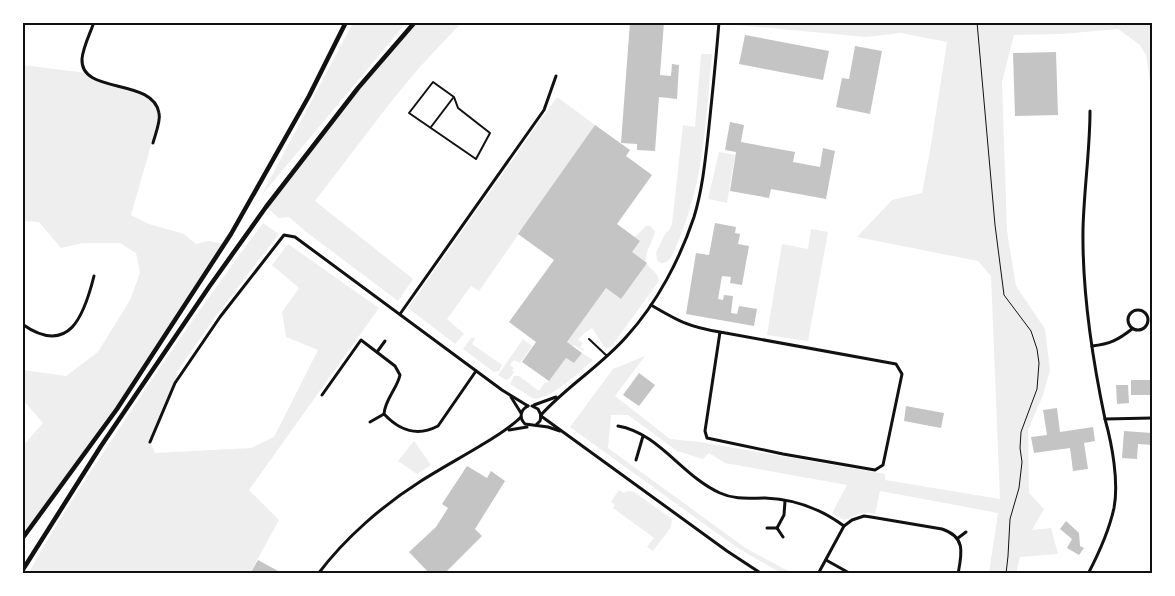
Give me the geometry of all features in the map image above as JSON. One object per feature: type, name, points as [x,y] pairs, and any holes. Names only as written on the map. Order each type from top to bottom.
[{"type":"main road","points":[[22,539],[117,409],[231,234],[309,96],[346,22]]},
{"type":"main road","points":[[22,571],[101,446],[266,207],[358,88],[415,22]]},
{"type":"street","points":[[94,22],[84,49],[82,62],[87,73],[99,81],[142,92],[155,102],[160,114],[153,143]]},
{"type":"street","points":[[536,425],[540,421],[541,416],[560,396],[586,376],[628,335],[650,305],[672,268],[695,212],[704,172],[719,22]]},
{"type":"street","points":[[400,314],[544,110],[556,76]]},
{"type":"street","points":[[1088,574],[1107,532],[1114,506],[1114,466],[1092,346],[1085,283],[1083,229],[1090,111]]},
{"type":"street","points":[[150,442],[176,382],[220,317],[284,235],[296,237],[510,396],[538,409],[541,416],[727,551],[762,574]]},
{"type":"street","points":[[22,324],[32,330],[52,336],[61,335],[70,330],[76,323],[88,300],[94,276]]},
{"type":"street","points":[[650,305],[678,321],[696,328],[720,332],[896,364],[902,374],[883,465],[875,470],[707,438],[705,431],[720,332]]},
{"type":"street","points":[[1092,346],[1109,344],[1120,339],[1132,329],[1141,330],[1146,326],[1148,317],[1142,310],[1134,310],[1128,316],[1128,324],[1132,329]]},
{"type":"street","points":[[322,395],[361,340],[395,366],[400,375],[397,387],[388,400],[384,414],[370,422]]},
{"type":"street","points":[[377,352],[385,341]]},
{"type":"street","points":[[384,414],[400,427],[411,432],[430,430],[438,426],[476,371]]},
{"type":"street","points":[[510,396],[525,424],[530,426]]},
{"type":"street","points":[[318,574],[328,560],[369,520],[400,495],[506,430],[521,415],[523,409],[560,396]]},
{"type":"street","points":[[1105,418],[1152,418]]},
{"type":"street","points":[[506,430],[536,425],[563,432]]},
{"type":"street","points":[[618,426],[632,429],[672,456],[679,465],[703,483],[728,496],[772,498],[813,507],[844,526]]},
{"type":"street","points":[[636,460],[643,436]]},
{"type":"street","points":[[777,528],[784,515],[785,501]]},
{"type":"street","points":[[818,574],[844,526],[852,520],[864,516],[942,529],[958,538],[961,551],[958,574]]},
{"type":"street","points":[[767,528],[777,528]]},
{"type":"street","points":[[777,528],[783,537]]},
{"type":"street","points":[[958,538],[966,532]]},
{"type":"street","points":[[826,560],[851,574]]},
{"type":"lane","points":[[433,82],[454,97],[458,108],[490,133],[476,159],[409,113],[433,82]]},
{"type":"lane","points":[[431,127],[454,97]]},
{"type":"lane","points":[[589,339],[607,356]]},
{"type":"path","points":[[977,22],[995,225],[1004,296],[1031,331],[1039,363],[1038,388],[1021,432],[1020,448],[1022,462],[1019,488],[1010,518],[1006,574]]},
{"type":"shaded area","points":[[1150,22],[1152,25],[1152,92],[1146,55],[1140,45],[1118,29],[1062,34],[1014,35],[1002,82],[1007,231],[1016,286],[1045,329],[1050,370],[1043,395],[1028,430],[1029,493],[1044,509],[1032,530],[1051,528],[1058,554],[1020,557],[1016,573],[989,573],[998,513],[880,491],[875,514],[862,513],[844,520],[832,513],[847,485],[725,463],[709,453],[703,459],[677,451],[628,415],[611,415],[608,448],[747,549],[792,573],[781,573],[736,547],[570,427],[613,369],[645,356],[615,396],[670,439],[700,442],[885,474],[885,480],[1000,499],[991,276],[978,261],[857,237],[892,200],[922,193],[947,42],[901,33],[866,37],[726,23]]},
{"type":"shaded area","points":[[353,23],[406,23],[261,196]]},
{"type":"shaded area","points":[[415,23],[461,23],[418,69],[390,103],[315,201],[413,279],[398,301],[289,217],[279,218],[266,207],[358,88]]},
{"type":"shaded area","points":[[701,54],[712,54],[698,174],[693,198],[675,250],[670,259],[661,263],[657,260],[656,253],[672,224],[683,125],[695,127]]},
{"type":"shaded area","points":[[22,65],[87,73],[99,81],[142,92],[155,102],[160,114],[131,215],[149,224],[184,234],[196,244],[208,241],[225,244],[117,409],[23,539],[23,446],[43,423],[23,400],[23,370],[66,376],[98,352],[130,300],[140,273],[136,253],[120,243],[82,243],[61,248],[39,222],[23,221]]},
{"type":"shaded area","points":[[557,97],[595,125],[479,291],[471,286],[447,319],[464,334],[455,344],[408,308]]},
{"type":"shaded area","points":[[719,152],[735,155],[727,203],[708,199]]},
{"type":"shaded area","points":[[263,223],[279,234],[215,317],[178,370],[175,383],[150,442],[155,453],[251,448],[274,437],[318,350],[286,337],[282,312],[299,288],[272,265],[288,244],[379,308],[249,490],[279,520],[250,573],[28,574],[72,500],[136,403]]},
{"type":"shaded area","points":[[646,226],[650,226],[655,231],[646,260],[649,267],[656,273],[659,281],[611,347],[605,348],[592,328],[578,340],[583,343],[580,347],[584,349],[583,351],[573,346],[567,342],[606,288],[621,299],[632,252],[640,241],[635,237]]},
{"type":"shaded area","points":[[811,229],[828,232],[808,341],[767,335],[782,244],[808,249]]},
{"type":"shaded area","points":[[471,338],[475,338],[472,344],[502,365],[499,371],[494,372],[463,349]]},
{"type":"shaded area","points":[[523,339],[532,346],[520,363],[514,360],[510,365],[514,368],[512,370],[514,372],[506,380],[498,375]]},
{"type":"shaded area","points":[[582,353],[593,360],[550,394],[534,399],[510,384],[514,376],[519,376],[539,391],[566,358],[574,363]]},
{"type":"shaded area","points":[[414,441],[431,465],[417,474],[398,461]]},
{"type":"shaded area","points":[[619,490],[624,493],[628,491],[634,492],[672,519],[671,527],[653,551],[647,547],[654,538],[613,508],[615,505],[611,502]]},
{"type":"building","points":[[630,22],[664,22],[660,75],[671,76],[672,64],[679,65],[677,99],[659,97],[655,151],[637,150],[637,144],[621,143]]},
{"type":"building","points":[[745,35],[829,51],[823,80],[739,64]]},
{"type":"building","points":[[855,46],[882,51],[870,114],[836,107],[842,78],[849,79]]},
{"type":"building","points":[[1056,52],[1058,115],[1015,116],[1013,53]]},
{"type":"building","points":[[730,122],[744,125],[741,142],[795,152],[793,162],[820,167],[823,148],[835,151],[826,199],[771,189],[769,198],[730,191],[736,152],[725,150]]},
{"type":"building","points":[[595,125],[630,150],[626,156],[652,175],[617,224],[640,241],[632,252],[647,263],[621,299],[606,288],[567,342],[582,353],[574,363],[566,358],[549,381],[522,362],[536,342],[509,322],[554,260],[518,234]]},
{"type":"building","points":[[715,223],[736,227],[735,233],[740,234],[738,244],[749,246],[742,285],[730,283],[731,277],[722,276],[718,299],[723,300],[724,295],[733,296],[731,313],[737,314],[739,306],[757,309],[754,326],[686,314],[696,253],[709,255]]},
{"type":"building","points":[[639,373],[655,385],[639,406],[623,395]]},
{"type":"building","points":[[1131,380],[1152,380],[1152,395],[1131,395]]},
{"type":"building","points":[[1116,385],[1128,385],[1129,403],[1117,404]]},
{"type":"building","points":[[906,406],[944,413],[941,428],[904,421]]},
{"type":"building","points":[[1057,408],[1060,432],[1093,427],[1095,441],[1084,443],[1088,469],[1073,471],[1070,448],[1034,453],[1031,437],[1047,435],[1043,410]]},
{"type":"building","points":[[1124,431],[1152,433],[1152,445],[1138,444],[1137,459],[1122,458]]},
{"type":"building","points":[[467,466],[487,478],[491,471],[505,481],[475,529],[482,536],[444,574],[430,574],[409,552],[436,527],[448,508],[442,504]]},
{"type":"building","points":[[1066,521],[1079,533],[1080,546],[1084,548],[1079,555],[1067,548],[1072,539],[1060,529]]},
{"type":"building","points":[[258,560],[278,571],[277,574],[250,574]]}]
